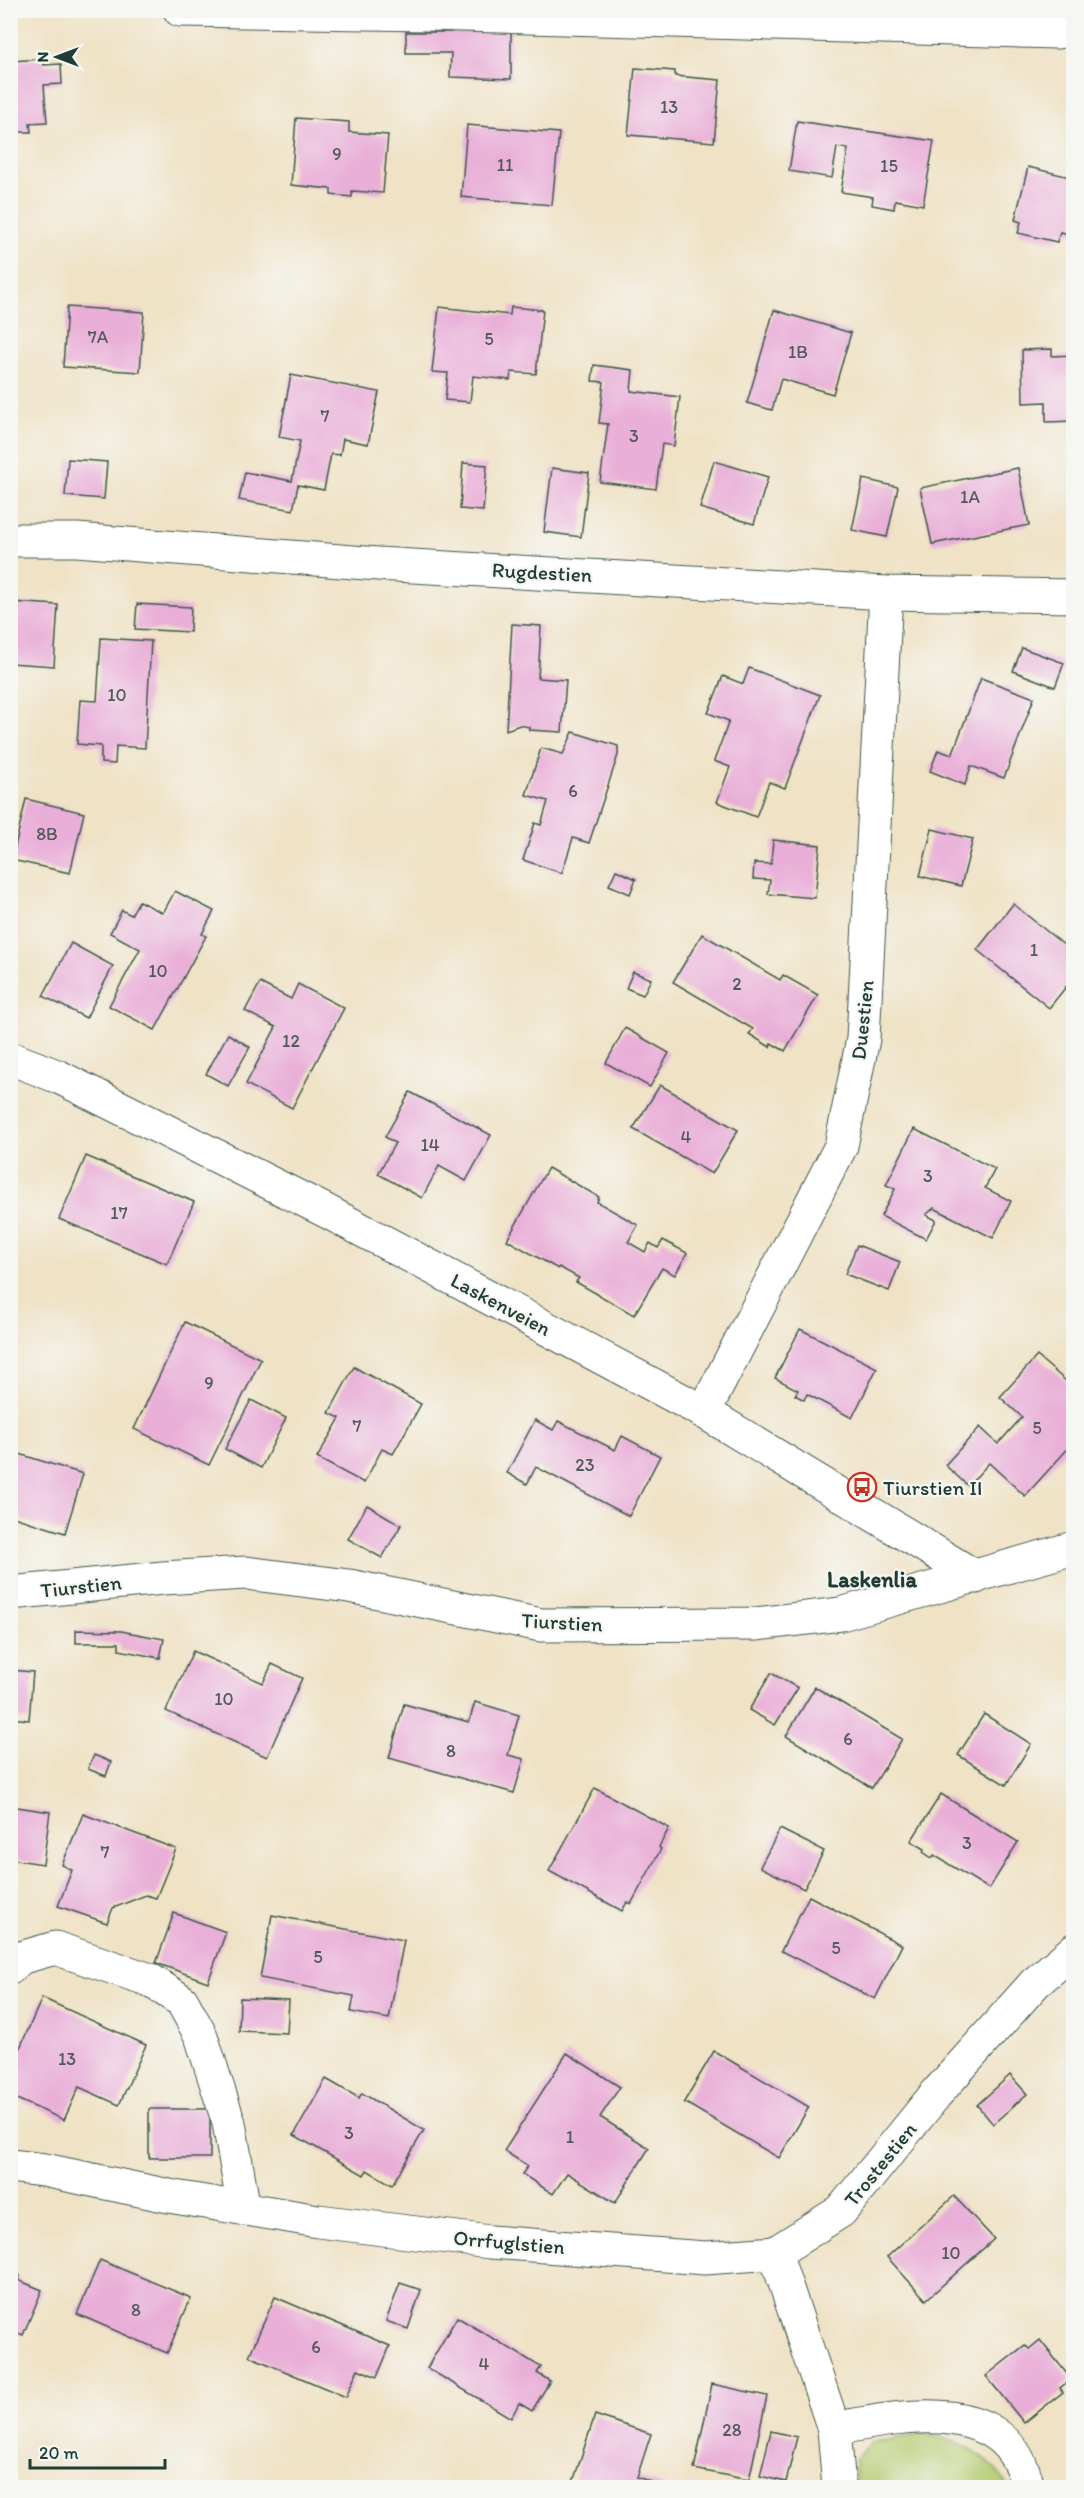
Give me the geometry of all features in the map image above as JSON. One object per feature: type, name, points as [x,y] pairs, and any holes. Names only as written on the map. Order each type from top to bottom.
[{"type":"street","points":[[180,10],[426,14],[1057,32],[1074,29]]},
{"type":"street","name":"Rugdestien","points":[[10,540],[77,540],[378,564],[886,593],[1074,596]]},
{"type":"street","name":"Duestien","points":[[704,1412],[841,1146],[863,1039],[886,593]]},
{"type":"street","name":"Laskenveien","points":[[10,1058],[59,1077],[326,1211],[704,1412],[976,1577]]},
{"type":"street","name":"Tiurstien","points":[[10,1593],[163,1578],[246,1573],[349,1586],[540,1625],[756,1624],[841,1614],[1074,1548]]},
{"type":"street","points":[[10,1968],[21,1958],[55,1948],[150,1980],[182,2001],[201,2036],[229,2123],[244,2209]]},
{"type":"street","name":"Trostestien","points":[[775,2253],[841,2211],[936,2094],[1035,1983],[1074,1950]]},
{"type":"street","name":"Orrfuglstien","points":[[10,2166],[44,2170],[169,2196],[318,2221],[490,2242],[705,2258],[775,2253]]},
{"type":"street","points":[[775,2253],[834,2429],[839,2487]]},
{"type":"street","points":[[834,2429],[895,2418],[943,2416],[975,2424],[1000,2437],[1015,2455],[1028,2487]]},
{"type":"green space","points":[[924,2434],[954,2441],[971,2449],[994,2468],[1007,2487],[854,2488],[855,2458],[874,2442]]},
{"type":"building","points":[[451,29],[511,31],[511,79],[450,77],[451,53],[406,53],[406,32],[451,32]]},
{"type":"building","points":[[44,59],[44,65],[61,64],[62,84],[44,85],[47,122],[30,123],[31,132],[10,132],[10,61]]},
{"type":"building","points":[[635,68],[675,71],[675,76],[720,80],[714,142],[628,135]]},
{"type":"building","points":[[296,118],[349,122],[349,132],[388,135],[383,193],[352,191],[352,197],[331,195],[331,189],[291,185]]},
{"type":"building","points":[[797,121],[934,141],[923,205],[895,200],[894,209],[872,205],[873,197],[841,192],[848,149],[837,147],[832,178],[789,171]]},
{"type":"building","points":[[467,125],[559,133],[552,205],[461,197]]},
{"type":"building","points":[[1028,167],[1074,178],[1074,235],[1060,232],[1057,242],[1018,233],[1021,222],[1015,220]]},
{"type":"building","points":[[67,307],[144,312],[140,372],[63,367]]},
{"type":"building","points":[[439,307],[510,315],[511,307],[543,310],[536,374],[511,372],[510,380],[473,376],[470,402],[445,400],[448,373],[432,372]]},
{"type":"building","points":[[774,310],[851,333],[833,394],[781,379],[772,410],[747,403]]},
{"type":"building","points":[[1052,349],[1052,356],[1074,355],[1074,421],[1046,422],[1046,402],[1023,403],[1022,350]]},
{"type":"building","points":[[594,365],[633,370],[631,391],[680,397],[674,446],[662,444],[656,489],[600,482],[608,424],[599,423],[604,382],[592,381]]},
{"type":"building","points":[[291,375],[379,392],[368,444],[343,439],[340,455],[331,454],[324,490],[298,485],[293,510],[239,500],[245,472],[292,481],[300,441],[279,437]]},
{"type":"building","points":[[68,459],[107,462],[104,499],[65,496]]},
{"type":"building","points":[[714,461],[768,477],[754,524],[700,508]]},
{"type":"building","points":[[463,463],[487,465],[483,511],[460,509]]},
{"type":"building","points":[[552,468],[589,473],[581,537],[544,532]]},
{"type":"building","points":[[1018,468],[1029,525],[932,544],[920,488]]},
{"type":"building","points":[[863,479],[898,487],[887,537],[852,530]]},
{"type":"building","points":[[11,602],[58,605],[54,666],[10,663]]},
{"type":"building","points":[[137,604],[191,607],[190,632],[135,629]]},
{"type":"building","points":[[512,624],[541,626],[538,678],[566,680],[562,732],[529,730],[529,727],[520,725],[506,730]]},
{"type":"building","points":[[101,638],[151,641],[145,748],[116,746],[115,764],[101,763],[101,746],[77,744],[80,700],[97,701]]},
{"type":"building","points":[[1022,648],[1064,663],[1055,687],[1013,671]]},
{"type":"building","points":[[749,668],[820,695],[785,788],[769,782],[756,817],[717,802],[730,767],[714,761],[729,721],[708,713],[723,676],[743,684]]},
{"type":"building","points":[[981,678],[1034,698],[1004,778],[971,766],[965,785],[930,771],[938,750],[952,755]]},
{"type":"building","points":[[573,732],[618,746],[618,755],[589,843],[573,838],[562,873],[523,860],[535,823],[541,825],[548,801],[526,795],[541,748],[563,754]]},
{"type":"building","points":[[26,799],[84,813],[70,873],[12,860]]},
{"type":"building","points":[[932,829],[973,839],[961,886],[920,876]]},
{"type":"building","points":[[773,840],[820,845],[815,898],[768,894],[770,880],[753,879],[754,863],[771,864]]},
{"type":"building","points":[[616,870],[636,879],[630,894],[609,885]]},
{"type":"building","points":[[175,891],[214,911],[202,934],[206,936],[155,1030],[109,1006],[140,949],[110,933],[122,910],[131,915],[139,901],[163,913]]},
{"type":"building","points":[[1013,904],[1074,953],[1074,977],[1049,1008],[977,950]]},
{"type":"building","points":[[702,934],[780,980],[783,975],[818,995],[785,1051],[771,1043],[770,1047],[749,1034],[753,1029],[673,982]]},
{"type":"building","points":[[71,943],[113,966],[86,1018],[43,996]]},
{"type":"building","points":[[633,972],[651,979],[643,995],[626,988]]},
{"type":"building","points":[[260,983],[291,999],[298,984],[344,1008],[292,1108],[246,1084],[276,1027],[245,1011]]},
{"type":"building","points":[[625,1028],[669,1053],[650,1087],[606,1063]]},
{"type":"building","points":[[228,1034],[250,1047],[228,1086],[206,1074]]},
{"type":"building","points":[[660,1085],[738,1130],[712,1174],[633,1129]]},
{"type":"building","points":[[410,1092],[491,1135],[466,1181],[439,1166],[422,1198],[378,1174],[395,1143],[385,1137]]},
{"type":"building","points":[[914,1129],[995,1169],[985,1188],[1011,1201],[993,1238],[934,1208],[926,1215],[936,1220],[926,1239],[881,1216],[895,1189],[886,1185]]},
{"type":"building","points":[[86,1156],[194,1202],[167,1264],[59,1219]]},
{"type":"building","points":[[548,1168],[599,1197],[597,1202],[638,1225],[628,1242],[645,1252],[650,1243],[658,1248],[663,1240],[687,1253],[675,1275],[662,1268],[634,1315],[576,1282],[579,1278],[559,1267],[558,1269],[507,1240]]},
{"type":"building","points":[[857,1245],[900,1262],[889,1291],[845,1274]]},
{"type":"building","points":[[185,1322],[261,1359],[209,1465],[134,1429]]},
{"type":"building","points":[[800,1329],[877,1368],[852,1418],[807,1394],[804,1400],[795,1395],[798,1390],[775,1378]]},
{"type":"building","points":[[1037,1356],[1074,1388],[1074,1442],[1025,1496],[989,1463],[968,1486],[945,1465],[980,1427],[998,1444],[1022,1417],[1000,1397]]},
{"type":"building","points":[[354,1367],[421,1404],[393,1454],[382,1449],[364,1483],[317,1458],[340,1418],[329,1413]]},
{"type":"building","points":[[251,1400],[286,1418],[261,1468],[225,1449]]},
{"type":"building","points":[[535,1420],[553,1430],[558,1421],[615,1450],[622,1436],[660,1456],[629,1516],[536,1467],[527,1484],[507,1473]]},
{"type":"building","points":[[10,1451],[83,1474],[65,1533],[10,1516]]},
{"type":"building","points":[[367,1505],[401,1525],[382,1558],[348,1539]]},
{"type":"building","points":[[76,1630],[121,1631],[164,1639],[160,1658],[119,1650],[119,1643],[76,1643]]},
{"type":"building","points":[[193,1651],[263,1683],[272,1664],[302,1678],[267,1757],[166,1711]]},
{"type":"building","points":[[10,1670],[33,1672],[29,1720],[10,1718]]},
{"type":"building","points":[[771,1673],[798,1688],[775,1725],[749,1710]]},
{"type":"building","points":[[815,1687],[902,1739],[872,1788],[786,1736]]},
{"type":"building","points":[[475,1702],[519,1715],[508,1755],[524,1759],[514,1793],[389,1758],[404,1704],[469,1722]]},
{"type":"building","points":[[984,1714],[1031,1744],[1006,1785],[958,1755]]},
{"type":"building","points":[[94,1755],[111,1762],[106,1776],[88,1769]]},
{"type":"building","points":[[595,1788],[669,1828],[659,1847],[661,1849],[631,1904],[627,1902],[622,1911],[549,1871]]},
{"type":"building","points":[[941,1794],[1018,1842],[989,1889],[934,1855],[932,1858],[923,1852],[925,1849],[911,1841]]},
{"type":"building","points":[[10,1806],[50,1812],[43,1864],[10,1859]]},
{"type":"building","points":[[83,1814],[176,1849],[156,1898],[146,1895],[113,1908],[107,1923],[58,1906],[72,1870],[62,1865]]},
{"type":"building","points":[[780,1829],[824,1851],[804,1889],[760,1867]]},
{"type":"building","points":[[809,1896],[902,1945],[875,1999],[781,1951]]},
{"type":"building","points":[[174,1913],[226,1932],[208,1982],[156,1963]]},
{"type":"building","points":[[272,1915],[404,1940],[389,2019],[351,2012],[354,1996],[260,1978]]},
{"type":"building","points":[[42,1998],[146,2045],[119,2105],[79,2087],[64,2120],[10,2096],[10,2077],[18,2060],[15,2059]]},
{"type":"building","points":[[240,1998],[289,2000],[287,2033],[239,2031]]},
{"type":"building","points":[[714,2051],[809,2107],[779,2158],[684,2102]]},
{"type":"building","points":[[567,2053],[620,2087],[600,2117],[649,2148],[615,2203],[567,2173],[553,2194],[522,2174],[528,2166],[504,2151]]},
{"type":"building","points":[[1010,2075],[1027,2094],[993,2124],[977,2105]]},
{"type":"building","points":[[326,2079],[359,2098],[362,2093],[424,2130],[392,2185],[367,2170],[364,2175],[294,2135]]},
{"type":"building","points":[[149,2109],[210,2109],[210,2158],[149,2158]]},
{"type":"building","points":[[954,2196],[994,2239],[926,2300],[887,2257]]},
{"type":"building","points":[[100,2260],[191,2298],[167,2353],[77,2314]]},
{"type":"building","points":[[10,2272],[20,2276],[18,2280],[42,2290],[23,2335],[10,2330]]},
{"type":"building","points":[[400,2283],[421,2290],[408,2329],[386,2321]]},
{"type":"building","points":[[275,2297],[390,2346],[377,2377],[358,2369],[346,2397],[249,2356]]},
{"type":"building","points":[[457,2317],[541,2367],[537,2373],[550,2381],[532,2411],[519,2403],[511,2418],[427,2368]]},
{"type":"building","points":[[1040,2340],[1071,2379],[1060,2388],[1063,2392],[1024,2423],[986,2376],[1025,2345],[1029,2349]]},
{"type":"building","points":[[712,2384],[767,2396],[749,2480],[694,2469]]},
{"type":"building","points":[[595,2415],[651,2434],[637,2477],[669,2488],[571,2488]]},
{"type":"building","points":[[771,2431],[797,2437],[786,2482],[760,2476]]},
{"type":"place","name":"Tiurstien II","points":[[862,1487]]},
{"type":"district","name":"Laskenlia","points":[[872,1579]]}]
